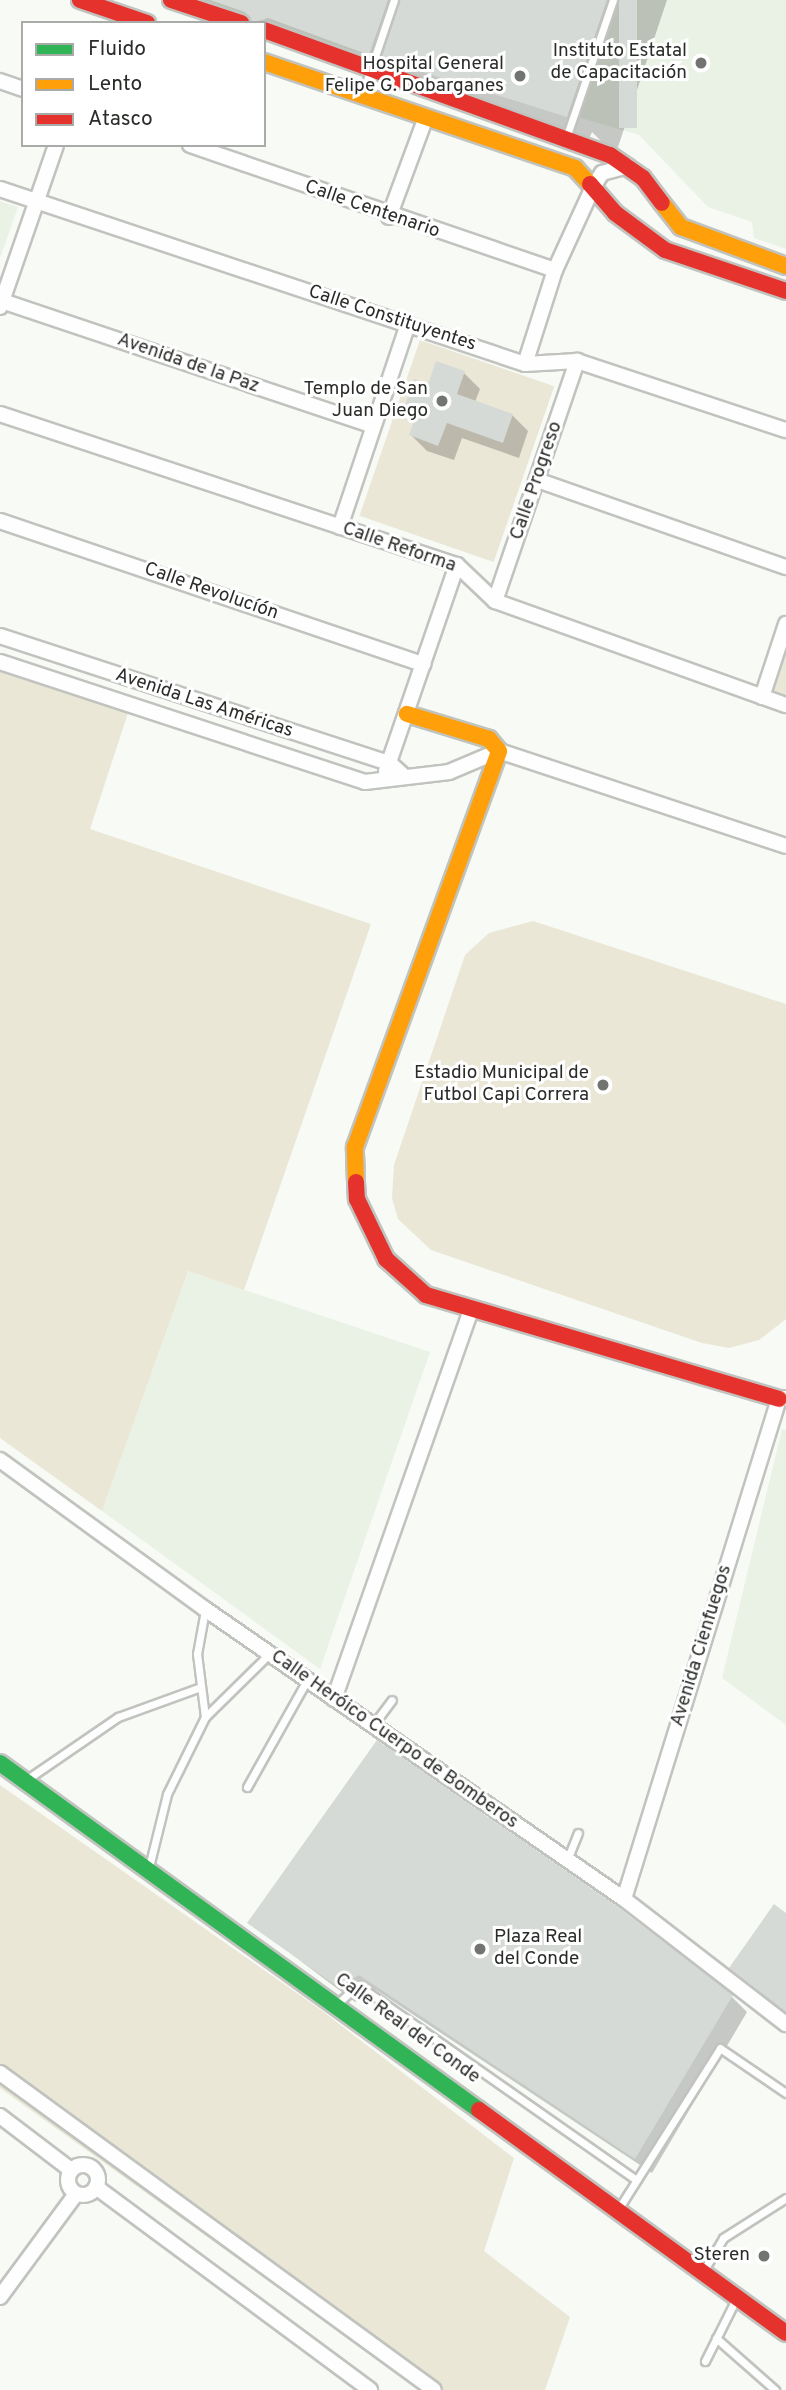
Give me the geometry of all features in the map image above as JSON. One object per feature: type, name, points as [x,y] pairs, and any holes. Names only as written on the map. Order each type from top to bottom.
[{"type":"street","points":[[80,0],[101,15],[136,21]]},
{"type":"street","points":[[171,0],[235,21]]},
{"type":"street","points":[[266,31],[566,138],[628,166],[650,207],[681,227],[786,266]]},
{"type":"street","points":[[266,63],[575,168],[625,219],[665,250],[786,290]]},
{"type":"street","points":[[0,81],[21,88]]},
{"type":"street","points":[[389,217],[426,117]]},
{"type":"street","points":[[1,304],[55,147]]},
{"type":"street","name":"Calle Centenario","points":[[196,147],[389,217],[555,270]]},
{"type":"street","points":[[526,364],[555,270],[593,187],[602,173],[628,166]]},
{"type":"street","name":"Calle Constituyentes","points":[[0,189],[526,364],[577,360],[786,430]]},
{"type":"street","points":[[625,219],[650,207]]},
{"type":"street","name":"Avenida de la Paz","points":[[1,304],[373,426]]},
{"type":"street","points":[[340,527],[408,324]]},
{"type":"street","name":"Calle Progreso","points":[[495,601],[577,360]]},
{"type":"street","name":"Calle Reforma","points":[[0,414],[457,565],[495,601],[786,705]]},
{"type":"street","points":[[537,480],[786,567]]},
{"type":"street","name":"Calle Revolucíón","points":[[0,521],[423,664]]},
{"type":"street","points":[[378,784],[391,764],[457,565]]},
{"type":"street","points":[[762,697],[786,624]]},
{"type":"street","name":"Avenida Las Américas","points":[[0,636],[391,764],[405,777]]},
{"type":"street","name":"Avenida Las Américas","points":[[0,662],[183,725],[378,784]]},
{"type":"street","points":[[183,725],[189,700]]},
{"type":"street","points":[[407,714],[489,739],[499,751],[786,846]]},
{"type":"street","points":[[378,784],[405,777],[449,772],[499,751]]},
{"type":"street","points":[[499,751],[355,1147],[357,1199],[386,1259],[426,1295],[781,1406]]},
{"type":"street","points":[[334,1699],[471,1310]]},
{"type":"street","name":"Avenida Cienfuegos","points":[[624,1899],[781,1406]]},
{"type":"street","name":"Calle Heróico Cuerpo de Bomberos","points":[[0,1460],[307,1681],[624,1899],[786,2024]]},
{"type":"street","name":"Calle Real del Conde","points":[[0,1763],[149,1867],[786,2333]]},
{"type":"street","points":[[0,2073],[434,2390]]},
{"type":"street","points":[[0,2116],[71,2170],[90,2167],[96,2172],[96,2187]]},
{"type":"street","points":[[71,2170],[68,2182],[76,2194],[84,2196],[96,2187]]},
{"type":"street","points":[[96,2187],[370,2390]]},
{"type":"street","points":[[0,2297],[76,2194]]},
{"type":"lane","points":[[362,95],[394,0]]},
{"type":"lane","points":[[566,138],[613,0]]},
{"type":"lane","points":[[205,1609],[197,1654],[205,1717]]},
{"type":"lane","points":[[149,1867],[167,1794],[205,1717],[269,1653]]},
{"type":"lane","points":[[247,1787],[307,1681]]},
{"type":"lane","points":[[25,1781],[118,1717],[201,1688]]},
{"type":"lane","points":[[373,1726],[392,1700]]},
{"type":"lane","points":[[568,1860],[579,1833]]},
{"type":"lane","points":[[336,2004],[358,1985],[636,2180]]},
{"type":"lane","points":[[618,2208],[720,2048],[786,2093]]},
{"type":"lane","points":[[704,2271],[723,2238],[786,2198]]},
{"type":"lane","points":[[705,2361],[737,2295]]},
{"type":"lane","points":[[716,2338],[775,2390]]},
{"type":"shaded area","points":[[181,0],[786,0],[786,249],[754,238],[752,222],[708,207],[639,135],[266,25],[266,21],[252,21]]},
{"type":"shaded area","points":[[0,201],[18,207],[0,258]]},
{"type":"shaded area","points":[[420,340],[554,386],[494,562],[359,516]]},
{"type":"shaded area","points":[[786,645],[786,697],[770,692]]},
{"type":"shaded area","points":[[0,670],[128,713],[90,829],[371,924],[244,1290],[188,1271],[102,1511],[0,1438]]},
{"type":"shaded area","name":"Estadio Municipal de Futbol Capi Correra","points":[[533,921],[786,1004],[786,1319],[759,1340],[729,1348],[702,1343],[431,1250],[398,1219],[392,1198],[394,1165],[465,955],[489,933]]},
{"type":"shaded area","points":[[188,1271],[430,1352],[320,1669],[102,1511]]},
{"type":"shaded area","points":[[782,1429],[786,1430],[786,1725],[722,1678]]},
{"type":"shaded area","points":[[0,1785],[321,2010],[514,2158],[484,2251],[570,2317],[545,2390],[420,2390],[0,2088]]},
{"type":"building","points":[[210,0],[388,0],[369,55],[268,18],[252,21],[245,12]]},
{"type":"building","name":"Hospital General Felipe G. Dobarganes","points":[[400,0],[607,0],[567,117],[381,59]]},
{"type":"building","points":[[619,0],[637,0],[637,128],[619,128]]},
{"type":"building","name":"Templo de San Juan Diego","points":[[436,361],[465,371],[457,394],[513,414],[503,443],[447,423],[438,446],[409,435],[417,413],[404,408],[414,379],[428,384]]},
{"type":"building","name":"Plaza Real del Conde","points":[[377,1740],[618,1907],[733,1995],[635,2159],[359,1975],[338,1987],[247,1923]]},
{"type":"building","points":[[774,1904],[786,1913],[786,2012],[729,1968]]},
{"type":"traffic: fast","points":[[0,1763],[479,2110]]},
{"type":"traffic: slow","points":[[266,63],[575,168],[590,184]]},
{"type":"traffic: slow","points":[[662,203],[681,227],[786,266]]},
{"type":"traffic: slow","points":[[356,1182],[355,1147],[499,751],[489,739],[407,714]]},
{"type":"traffic: jam","points":[[80,0],[141,21]]},
{"type":"traffic: jam","points":[[171,0],[235,21]]},
{"type":"traffic: jam","points":[[266,31],[610,155],[643,178],[662,203]]},
{"type":"traffic: jam","points":[[590,184],[615,213],[665,250],[786,291]]},
{"type":"traffic: jam","points":[[356,1182],[357,1199],[386,1259],[426,1295],[779,1399]]},
{"type":"traffic: jam","points":[[479,2110],[786,2333]]},
{"type":"place","name":"Instituto Estatal de Capacitación","points":[[701,63]]},
{"type":"place","name":"Hospital General Felipe G. Dobarganes","points":[[520,76]]},
{"type":"place","name":"Templo de San Juan Diego","points":[[442,401]]},
{"type":"place","name":"Estadio Municipal de Futbol Capi Correra","points":[[603,1085]]},
{"type":"place","name":"Plaza Real del Conde","points":[[480,1949]]},
{"type":"place","name":"Steren","points":[[764,2256]]}]
